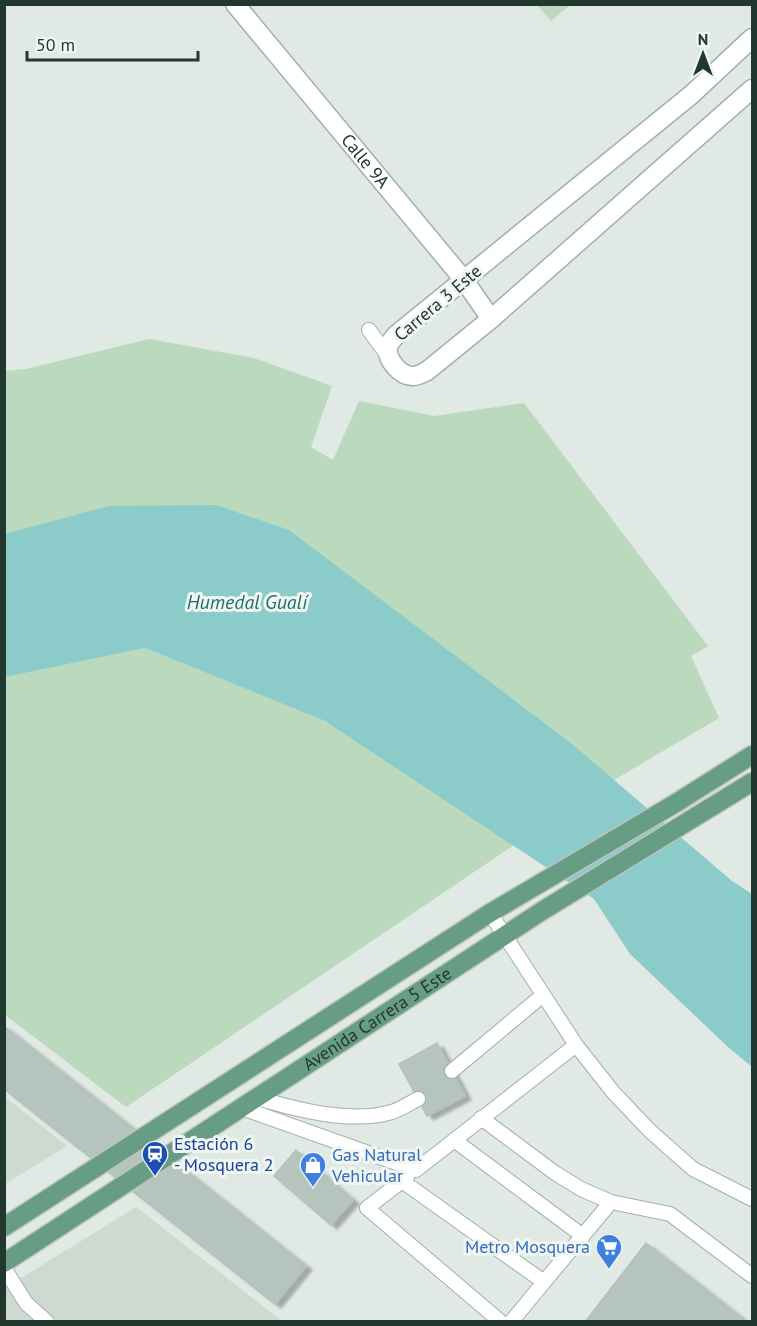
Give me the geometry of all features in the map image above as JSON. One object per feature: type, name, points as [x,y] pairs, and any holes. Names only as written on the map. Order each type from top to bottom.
[{"type":"main road","name":"Avenida Carrera 5 Este","points":[[4,1227],[490,913],[753,755]]},
{"type":"main road","name":"Avenida Carrera 5 Este","points":[[4,1263],[542,911],[753,782]]},
{"type":"street","name":"Calle 9A","points":[[235,4],[464,280],[491,319]]},
{"type":"street","name":"Carrera 3 Este","points":[[753,38],[691,95],[396,335],[388,345],[388,356],[395,367],[405,375],[415,376],[428,371],[491,319],[753,89]]},
{"type":"lane","points":[[369,330],[388,356]]},
{"type":"lane","points":[[490,913],[576,1045],[620,1100],[650,1131],[693,1169],[753,1199]]},
{"type":"lane","points":[[452,1071],[543,995]]},
{"type":"lane","points":[[501,1322],[368,1208],[576,1045]]},
{"type":"lane","points":[[250,1103],[301,1111],[358,1116],[393,1112],[418,1099]]},
{"type":"lane","points":[[250,1103],[416,1170]]},
{"type":"lane","points":[[482,1118],[580,1189],[611,1202],[670,1214],[753,1276]]},
{"type":"lane","points":[[454,1140],[583,1236]]},
{"type":"lane","points":[[402,1181],[544,1282]]},
{"type":"lane","points":[[512,1322],[611,1202]]},
{"type":"lane","points":[[4,1268],[26,1303],[47,1322]]},
{"type":"shaded area","points":[[5,1097],[67,1146],[5,1184]]},
{"type":"shaded area","points":[[136,1207],[282,1321],[5,1322],[5,1288]]},
{"type":"green space","points":[[537,5],[570,5],[551,21]]},
{"type":"green space","points":[[149,339],[254,358],[332,386],[311,447],[333,460],[359,401],[434,416],[524,403],[708,646],[691,656],[719,718],[614,780],[289,530],[5,534],[5,371],[26,369]]},
{"type":"green space","points":[[145,648],[325,721],[484,822],[514,845],[126,1107],[5,1015],[4,677]]},
{"type":"water","name":"Humedal Gualí","points":[[216,505],[289,530],[572,744],[732,881],[752,894],[752,1067],[630,954],[594,899],[325,721],[145,648],[5,677],[5,534],[109,506]]},
{"type":"building","name":"Estación 6 - Mosquera 2","points":[[4,1026],[306,1266],[275,1304],[4,1089]]},
{"type":"building","points":[[437,1043],[465,1096],[427,1116],[399,1064]]},
{"type":"building","name":"Gas Natural Vehicular","points":[[296,1150],[353,1200],[331,1225],[274,1176]]},
{"type":"building","points":[[646,1243],[747,1322],[585,1322]]},
{"type":"place","name":"Estación 6 - Mosquera 2","points":[[155,1177]]},
{"type":"place","name":"Gas Natural Vehicular","points":[[313,1188]]},
{"type":"place","name":"Metro Mosquera","points":[[609,1270]]}]
